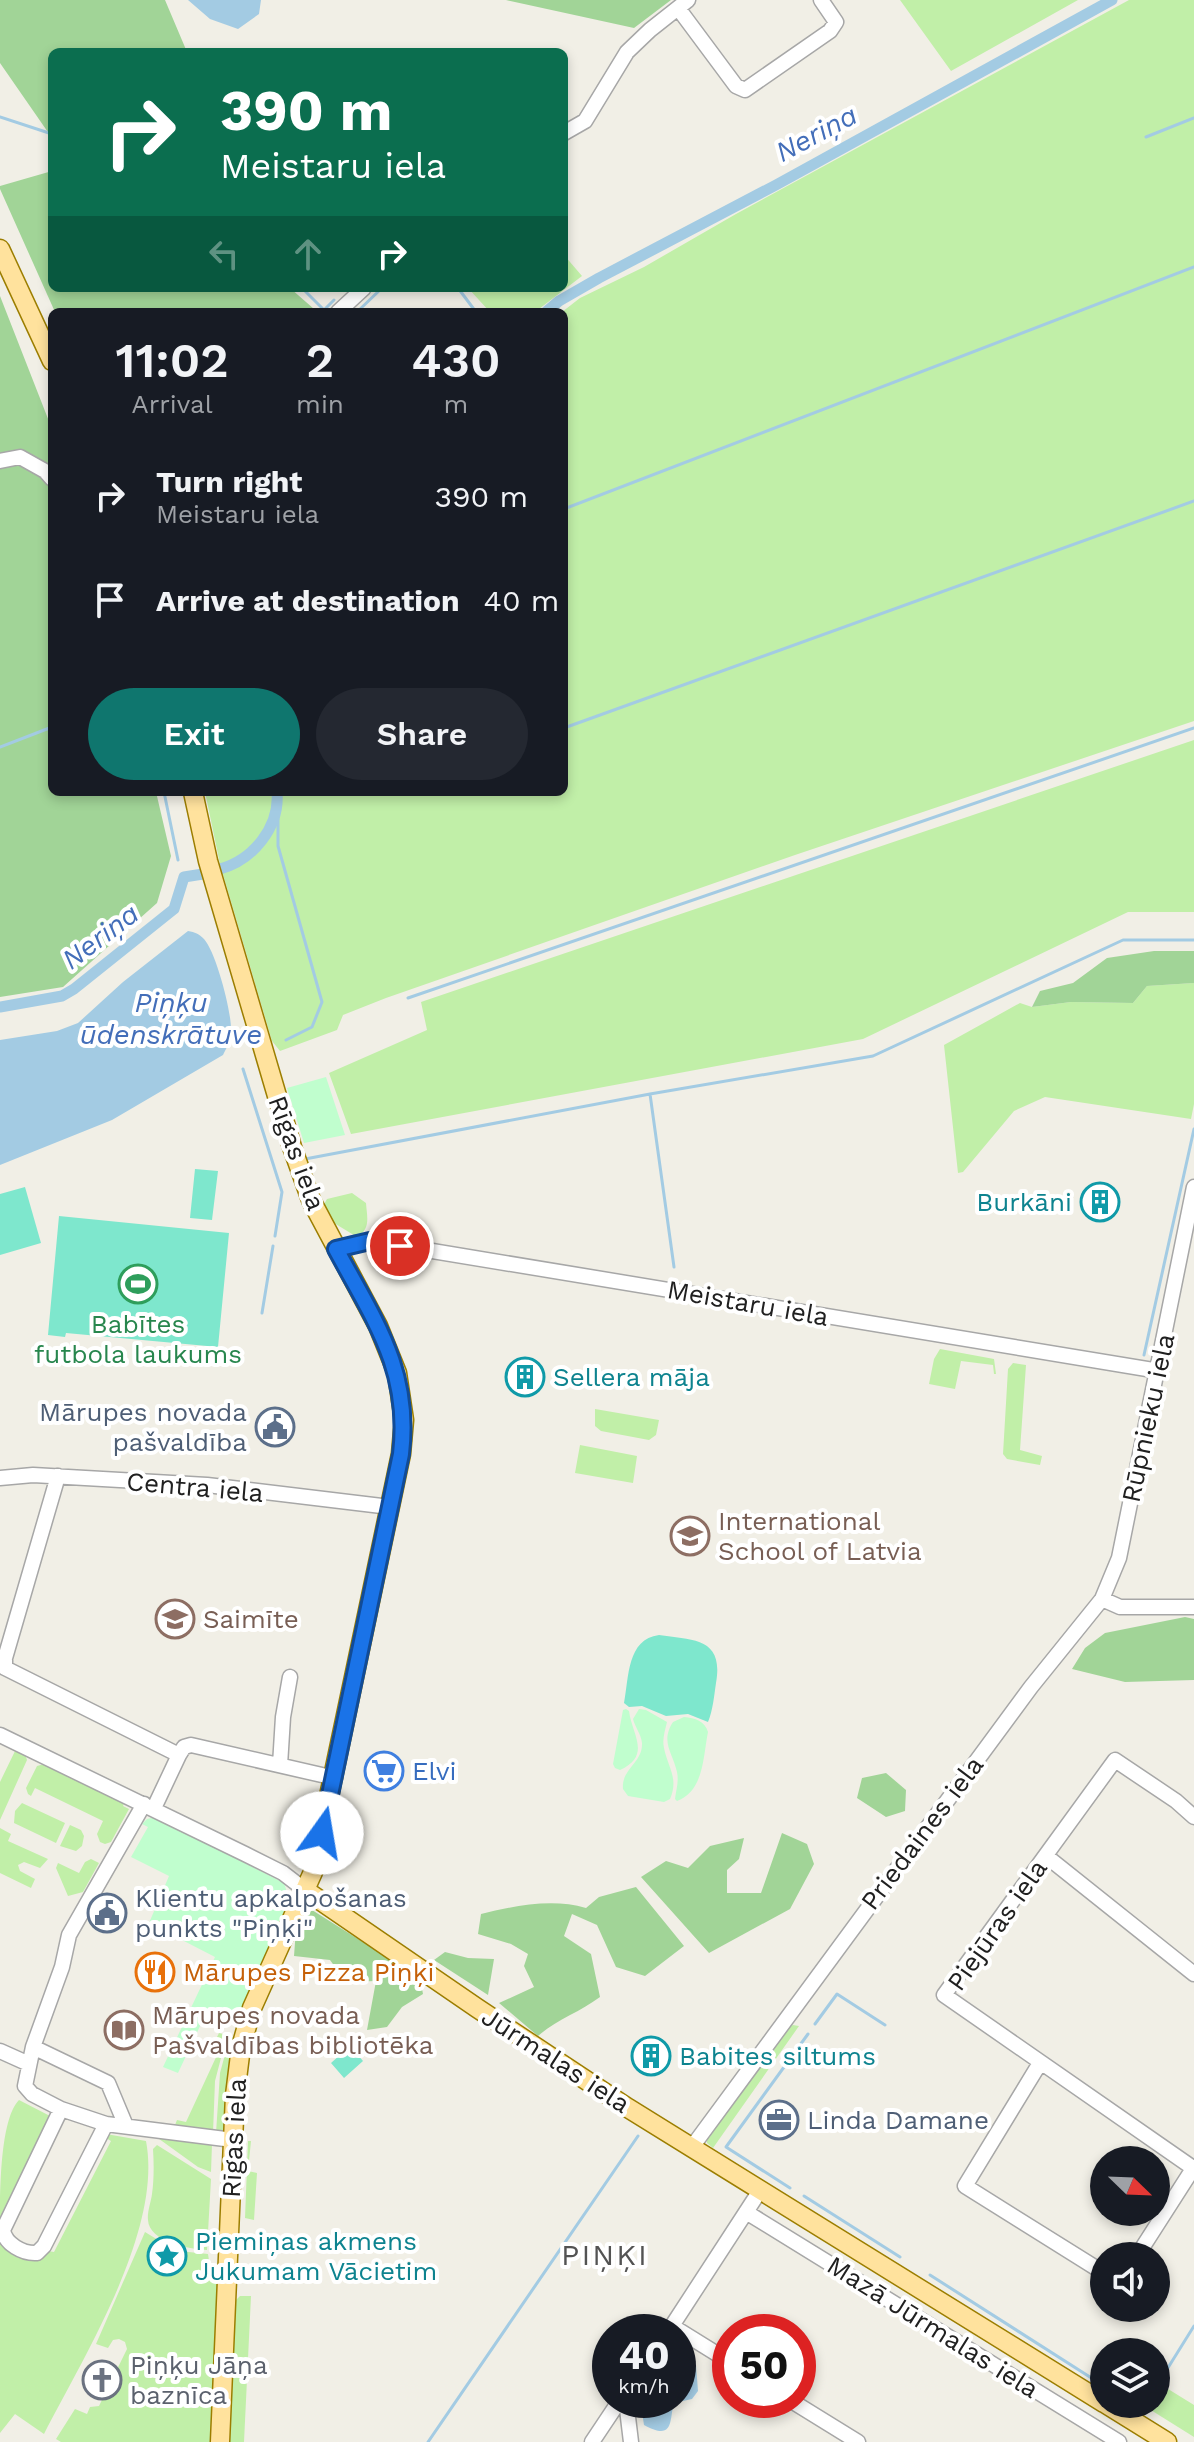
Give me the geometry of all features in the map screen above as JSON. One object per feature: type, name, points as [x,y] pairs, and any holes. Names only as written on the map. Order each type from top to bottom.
[{"type":"main road","points":[[0,249],[48,352]]},
{"type":"main road","name":"Rīgas iela","points":[[194,796],[208,861],[292,1147],[311,1200],[382,1335],[397,1373],[402,1399],[403,1434],[335,1778],[313,1872],[263,1981],[244,2035],[236,2077],[220,2442]]},
{"type":"main road","name":"Jūrmalas iela","points":[[305,1890],[565,2067],[1090,2394]]},
{"type":"main road","name":"Jūrmalas iela","points":[[1129,2418],[1167,2442]]},
{"type":"street","points":[[568,131],[585,121],[627,52],[683,4],[736,86],[745,90],[830,31],[836,22],[821,0]]},
{"type":"street","points":[[342,308],[360,292]]},
{"type":"street","points":[[0,461],[20,457],[48,474]]},
{"type":"street","name":"Rūpnieku iela","points":[[1102,1599],[1119,1558],[1188,1246],[1194,1187]]},
{"type":"street","name":"Meistaru iela","points":[[336,1249],[355,1243],[378,1242],[1159,1371]]},
{"type":"street","name":"Centra iela","points":[[0,1478],[19,1474],[207,1485],[390,1507]]},
{"type":"street","points":[[58,1476],[5,1658],[5,1668],[179,1755]]},
{"type":"street","points":[[1102,1599],[1120,1607],[1194,1607]]},
{"type":"street","name":"Priedaines iela","points":[[692,2147],[1031,1687],[1102,1599]]},
{"type":"street","points":[[280,1765],[283,1717],[290,1677]]},
{"type":"street","name":"Jūrmalas iela","points":[[0,1735],[283,1873],[305,1890]]},
{"type":"street","points":[[233,2140],[106,2124],[61,2109],[26,2088],[33,2047],[62,1967],[69,1935],[184,1747],[191,1745],[335,1778]]},
{"type":"street","name":"Piejūras iela","points":[[1194,1817],[1176,1801],[1115,1760],[944,1995],[1194,2167]]},
{"type":"street","points":[[1046,1856],[1194,1974]]},
{"type":"street","points":[[33,2047],[108,2083],[126,2126]]},
{"type":"street","points":[[0,2051],[29,2064]]},
{"type":"street","points":[[1040,2063],[965,2186],[1090,2264]]},
{"type":"street","points":[[61,2109],[3,2230],[8,2243],[30,2254],[37,2253],[44,2246],[106,2124]]},
{"type":"street","points":[[1146,2242],[1194,2167]]},
{"type":"street","points":[[680,2314],[761,2189]]},
{"type":"street","name":"Mazā Jūrmalas iela","points":[[746,2212],[1119,2442]]},
{"type":"street","points":[[816,2416],[858,2442]]},
{"type":"street","points":[[592,2442],[609,2418]]},
{"type":"street","points":[[628,2418],[631,2442]]},
{"type":"green space","points":[[0,0],[165,0],[185,48],[48,48],[48,132],[0,63]]},
{"type":"green space","points":[[506,0],[671,0],[634,28]]},
{"type":"green space","points":[[900,0],[1078,0],[951,71]]},
{"type":"green space","points":[[1129,0],[1194,0],[1194,721],[795,855],[386,998],[343,1015],[337,1030],[280,1051],[272,1041],[220,864],[206,796],[568,796],[567,308],[580,298],[644,267]]},
{"type":"green space","points":[[48,172],[48,292],[295,292],[313,308],[53,308],[0,186]]},
{"type":"green space","points":[[568,260],[582,276],[568,287]]},
{"type":"green space","points":[[472,292],[561,292],[540,308],[486,308]]},
{"type":"green space","points":[[0,296],[48,419],[48,796],[157,796],[171,856],[157,903],[63,987],[0,997]]},
{"type":"green space","points":[[1194,740],[1194,912],[1128,912],[863,1039],[351,1134],[329,1073],[427,1030],[421,1002]]},
{"type":"green space","points":[[1154,951],[1194,951],[1194,983],[1147,986],[1133,1003],[1071,1002],[1032,1007],[1040,991],[1073,983],[1107,958]]},
{"type":"green space","points":[[1194,983],[1194,1104],[1191,1119],[1045,1097],[1014,1111],[963,1172],[958,1173],[944,1045],[1020,1003],[1032,1007],[1071,1002],[1133,1003],[1147,986]]},
{"type":"green space","points":[[326,1077],[345,1135],[304,1143],[287,1088]]},
{"type":"green space","points":[[195,1169],[218,1171],[212,1220],[190,1218]]},
{"type":"green space","points":[[25,1187],[41,1243],[0,1255],[0,1194]]},
{"type":"green space","points":[[352,1193],[366,1203],[366,1226],[357,1237],[334,1223],[323,1206],[327,1199]]},
{"type":"green space","name":"Babītes futbola laukums","points":[[59,1216],[229,1233],[218,1347],[66,1333],[65,1337],[48,1335]]},
{"type":"green space","points":[[940,1349],[994,1359],[996,1374],[993,1365],[961,1361],[955,1389],[929,1384],[934,1359]]},
{"type":"green space","points":[[1013,1363],[1026,1365],[1020,1450],[1042,1456],[1040,1465],[1007,1459],[1003,1454],[1008,1369]]},
{"type":"green space","points":[[595,1409],[659,1420],[656,1435],[649,1440],[601,1431],[595,1426]]},
{"type":"green space","points":[[580,1445],[637,1456],[633,1483],[575,1473]]},
{"type":"green space","points":[[1185,1617],[1194,1619],[1194,1680],[1125,1682],[1072,1669],[1085,1648],[1105,1633]]},
{"type":"green space","points":[[659,1635],[684,1638],[711,1649],[717,1668],[708,1722],[688,1714],[666,1716],[642,1706],[629,1707],[624,1703],[635,1651],[649,1638]]},
{"type":"green space","points":[[626,1709],[638,1751],[630,1764],[620,1770],[613,1764],[623,1710]]},
{"type":"green space","points":[[639,1709],[667,1722],[663,1745],[673,1785],[670,1799],[664,1802],[628,1796],[623,1789],[625,1776],[641,1750],[641,1740],[633,1719]]},
{"type":"green space","points":[[684,1717],[699,1721],[708,1732],[703,1762],[693,1790],[677,1801],[678,1776],[667,1742],[673,1722]]},
{"type":"green space","points":[[16,1749],[25,1754],[27,1760],[0,1820],[0,1782]]},
{"type":"green space","points":[[44,1764],[125,1801],[123,1806],[129,1809],[111,1842],[100,1842],[97,1834],[103,1821],[35,1788],[31,1796],[28,1794],[26,1788],[37,1766]]},
{"type":"green space","points":[[886,1773],[906,1790],[905,1811],[886,1817],[857,1798],[862,1778]]},
{"type":"green space","points":[[22,1803],[65,1823],[56,1843],[14,1823],[15,1811]]},
{"type":"green space","points":[[155,1817],[284,1883],[291,1904],[243,2012],[232,2019],[209,2007],[178,2073],[163,2067],[215,1957],[149,1923],[169,1876],[131,1857],[148,1827],[142,1824]]},
{"type":"green space","points":[[70,1825],[81,1830],[84,1836],[82,1846],[76,1851],[60,1846]]},
{"type":"green space","points":[[0,1828],[11,1834],[8,1841],[48,1859],[40,1868],[24,1862],[18,1865],[20,1871],[35,1879],[31,1888],[0,1873]]},
{"type":"green space","points":[[782,1833],[807,1844],[814,1864],[790,1909],[709,1953],[641,1877],[666,1861],[688,1868],[710,1846],[744,1838],[739,1859],[727,1870],[727,1893],[761,1893]]},
{"type":"green space","points":[[91,1859],[99,1863],[83,1892],[68,1896],[56,1868],[58,1863],[79,1873],[85,1862]]},
{"type":"green space","points":[[636,1887],[684,1946],[645,1976],[616,1967],[597,1925],[572,1914],[564,1936],[591,1954],[600,1997],[538,2036],[499,2003],[534,1987],[524,1966],[528,1954],[511,1944],[478,1934],[481,1914],[547,1903],[586,1908],[599,1897]]},
{"type":"green space","points":[[312,1910],[420,1978],[423,1994],[402,2007],[387,2027],[367,2030],[376,1981],[346,1982],[330,1960],[294,1956],[296,1929]]},
{"type":"green space","points":[[445,1952],[468,1958],[494,1959],[488,1995],[434,1960]]},
{"type":"green space","points":[[799,2026],[713,2148],[707,2143],[707,2137],[785,2028]]},
{"type":"green space","points":[[219,2033],[227,2035],[215,2081],[213,2133],[176,2128],[177,2120],[186,2122],[224,2040],[217,2037]]},
{"type":"green space","points":[[230,2036],[235,2039],[228,2127],[224,2132],[216,2133],[220,2073]]},
{"type":"green space","points":[[350,2046],[363,2061],[344,2078],[331,2063]]},
{"type":"green space","points":[[19,2100],[50,2116],[0,2223],[5,2139],[13,2109]]},
{"type":"green space","points":[[106,2134],[146,2141],[148,2176],[143,2213],[132,2252],[98,2330],[44,2434],[15,2414],[0,2433],[0,2243],[11,2252],[29,2259],[48,2251],[54,2252],[111,2141]]},
{"type":"green space","points":[[155,2136],[212,2144],[211,2172],[198,2167]]},
{"type":"green space","points":[[248,2141],[251,2141],[248,2171],[257,2173],[254,2220],[245,2218]]},
{"type":"green space","points":[[157,2145],[211,2179],[207,2250],[171,2243],[150,2228],[148,2217],[153,2183],[153,2149]]},
{"type":"green space","points":[[145,2232],[163,2243],[159,2257],[167,2263],[179,2251],[208,2254],[210,2267],[219,2285],[211,2442],[61,2442],[56,2439],[75,2409],[87,2414],[90,2407],[99,2406],[127,2349],[125,2342],[119,2339],[113,2340],[108,2348],[96,2344]]},
{"type":"green space","points":[[240,2296],[251,2296],[244,2442],[227,2442],[233,2303]]},
{"type":"green space","points":[[1170,2390],[1194,2405],[1194,2437],[1164,2418],[1170,2418]]},
{"type":"water","points":[[188,0],[261,0],[259,14],[238,29],[210,19]]},
{"type":"water","name":"Piņķu ūdenskrātuve","points":[[188,931],[200,936],[209,946],[222,983],[231,1031],[223,1055],[112,1120],[0,1165],[0,1040],[57,1031],[78,1023],[123,982]]},
{"type":"water","points":[[643,2418],[671,2418],[666,2430],[654,2430],[644,2425]]},
{"type":"waterway","name":"Neriņa","points":[[551,308],[599,278],[776,185],[1112,0]]},
{"type":"waterway","points":[[0,117],[48,133]]},
{"type":"waterway","points":[[1146,137],[1194,118]]},
{"type":"waterway","points":[[568,507],[1194,267]]},
{"type":"waterway","points":[[306,292],[322,308]]},
{"type":"waterway","points":[[361,308],[378,292]]},
{"type":"waterway","points":[[461,292],[473,308]]},
{"type":"waterway","points":[[326,308],[334,300]]},
{"type":"waterway","points":[[568,727],[1194,501]]},
{"type":"waterway","points":[[408,998],[1194,728]]},
{"type":"waterway","points":[[0,747],[48,729]]},
{"type":"waterway","points":[[165,796],[178,860]]},
{"type":"waterway","name":"Neriņa","points":[[220,869],[243,858],[262,840],[274,818],[277,796]]},
{"type":"waterway","points":[[278,802],[278,846],[322,1002],[312,1027],[286,1040]]},
{"type":"waterway","name":"Neriņa","points":[[0,1007],[62,996],[74,989],[174,909],[184,877],[203,874]]},
{"type":"waterway","points":[[305,1159],[873,1056],[1123,940],[1194,940]]},
{"type":"waterway","points":[[243,1069],[282,1192],[275,1236]]},
{"type":"waterway","points":[[650,1094],[674,1267]]},
{"type":"waterway","points":[[1144,1355],[1194,1129]]},
{"type":"waterway","points":[[262,1313],[273,1246]]},
{"type":"waterway","points":[[815,2024],[837,1994],[885,2025]]},
{"type":"waterway","points":[[790,2188],[726,2147],[808,2034]]},
{"type":"waterway","points":[[428,2442],[638,2136]]},
{"type":"waterway","points":[[804,2196],[900,2257]]},
{"type":"waterway","points":[[930,2275],[1090,2377]]},
{"type":"waterway","points":[[1170,2365],[1194,2326]]},
{"type":"place","name":"Burkāni","points":[[1100,1202]]},
{"type":"place","name":"Babītes futbola laukums","points":[[138,1284]]},
{"type":"place","name":"Sellera māja","points":[[525,1377]]},
{"type":"place","name":"Mārupes novada pašvaldība","points":[[275,1427]]},
{"type":"place","name":"International School of Latvia","points":[[690,1536]]},
{"type":"place","name":"Saimīte","points":[[175,1619]]},
{"type":"place","name":"Elvi","points":[[384,1771]]},
{"type":"place","name":"Klientu apkalpošanas punkts \"Piņķi\"","points":[[107,1913]]},
{"type":"place","name":"Mārupes Pizza Piņķi","points":[[155,1972]]},
{"type":"place","name":"Mārupes novada Pašvaldības bibliotēka","points":[[124,2030]]},
{"type":"place","name":"Babites siltums","points":[[651,2056]]},
{"type":"place","name":"Linda Damane","points":[[779,2120]]},
{"type":"place","name":"Piemiņas akmens Jukumam Vācietim","points":[[167,2256]]},
{"type":"place","name":"Piņķu Jāņa baznīca","points":[[102,2380]]},
{"type":"district","name":"PIŅĶI","points":[[605,2255]]},
{"type":"route","points":[[322,1833],[401,1454],[404,1420],[397,1373],[387,1344],[336,1249],[370,1241],[400,1246]]}]
